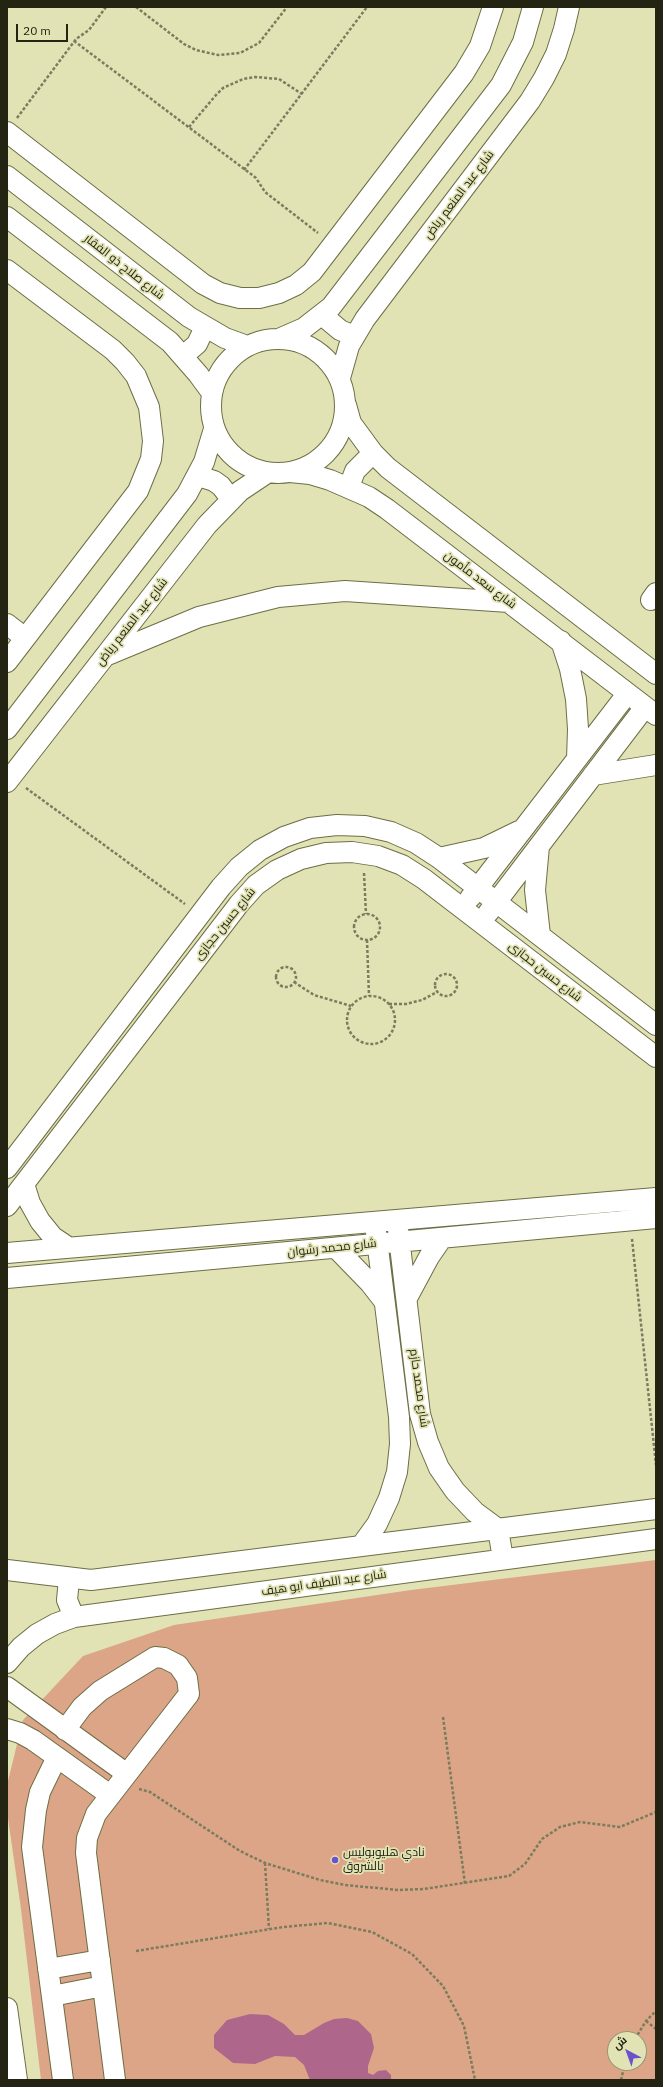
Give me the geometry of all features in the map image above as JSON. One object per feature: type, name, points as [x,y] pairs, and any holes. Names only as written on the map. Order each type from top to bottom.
[{"type":"street","points":[[12,125],[203,284],[220,293],[240,298],[259,298],[279,293],[296,285],[312,272],[464,73],[480,46],[493,7]]},
{"type":"street","points":[[281,338],[304,328],[324,313],[337,300],[501,85],[514,64],[524,42],[533,7]]},
{"type":"street","name":"شارع عبد المنعم رياض","points":[[340,378],[354,336],[544,78],[556,54],[569,7]]},
{"type":"street","name":"شارع صلاح ذو الفقار","points":[[7,176],[205,327],[247,346]]},
{"type":"street","points":[[7,217],[155,331],[183,356],[212,394]]},
{"type":"street","points":[[7,270],[113,350],[125,362],[136,376],[144,391],[150,407],[152,424],[151,459],[138,491],[7,662]]},
{"type":"street","points":[[324,313],[328,320],[340,330],[354,336]]},
{"type":"street","points":[[183,356],[197,344],[205,327]]},
{"type":"street","points":[[346,406],[344,421],[339,436],[330,449],[319,460],[305,468],[290,472],[267,473],[253,469],[229,453],[220,442],[214,428],[211,411],[212,394],[216,379],[234,354],[247,346],[269,339],[281,338],[295,340],[309,346],[322,354],[332,365],[340,378],[351,423],[374,453],[404,481],[656,674]]},
{"type":"street","points":[[7,729],[181,503],[198,476],[214,428]]},
{"type":"street","points":[[349,487],[355,471],[374,453]]},
{"type":"street","name":"شارع سعد مأمون","points":[[290,472],[310,474],[349,487],[387,509],[561,641],[650,711]]},
{"type":"street","name":"شارع عبد المنعم رياض","points":[[9,780],[207,525],[231,499],[267,473]]},
{"type":"street","points":[[198,476],[214,481],[224,489],[231,499]]},
{"type":"street","points":[[105,656],[199,617],[278,597],[345,591],[509,602]]},
{"type":"street","points":[[7,624],[25,638]]},
{"type":"street","points":[[561,641],[570,669],[576,699],[578,729],[577,759]]},
{"type":"street","points":[[462,908],[628,694]]},
{"type":"street","points":[[481,923],[593,775],[650,711]]},
{"type":"street","points":[[593,775],[656,765]]},
{"type":"street","name":"شارع حسين حجازى","points":[[7,1168],[200,914],[239,867],[260,850],[284,837],[310,828],[337,825],[365,826],[391,832],[416,843],[439,858],[656,1025]]},
{"type":"street","points":[[439,858],[484,848],[525,828]]},
{"type":"street","points":[[539,845],[535,890],[540,936]]},
{"type":"street","name":"شارع حسين حجازى","points":[[7,1206],[239,904],[256,885],[277,870],[301,859],[326,853],[352,852],[378,856],[402,865],[424,879],[656,1057]]},
{"type":"street","points":[[24,1184],[30,1203],[40,1221],[53,1237],[68,1248]]},
{"type":"street","name":"شارع محمد رشوان","points":[[7,1253],[656,1198]]},
{"type":"street","name":"شارع محمد رشوان","points":[[7,1278],[656,1218]]},
{"type":"street","name":"شارع محمد حازم","points":[[397,1220],[420,1414],[428,1442],[439,1468],[455,1492],[475,1512],[498,1529]]},
{"type":"street","name":"شارع محمد حازم","points":[[361,1546],[377,1524],[389,1498],[397,1472],[400,1444],[399,1417],[375,1222]]},
{"type":"street","points":[[406,1298],[417,1277],[442,1238]]},
{"type":"street","points":[[336,1248],[370,1283],[384,1302]]},
{"type":"street","points":[[7,1570],[69,1579],[91,1580],[656,1509]]},
{"type":"street","points":[[498,1529],[503,1560]]},
{"type":"street","name":"شارع عبد اللطيف ابو هيف","points":[[7,1663],[21,1646],[37,1634],[55,1624],[74,1617],[656,1539]]},
{"type":"street","points":[[69,1579],[67,1600],[74,1617]]},
{"type":"street","points":[[65,1730],[82,1707],[100,1691],[155,1657],[164,1658],[178,1665],[187,1678],[189,1694],[96,1814],[86,1846],[115,2080]]},
{"type":"street","points":[[7,1687],[65,1730],[118,1785]]},
{"type":"street","points":[[7,1729],[20,1733],[57,1757],[118,1785]]},
{"type":"street","points":[[57,1757],[40,1792],[33,1828],[32,1847],[63,2080]]},
{"type":"street","points":[[48,1969],[100,1960]]},
{"type":"street","points":[[52,1996],[103,1986]]},
{"type":"street","points":[[7,2008],[13,2077]]},
{"type":"path","points":[[12,125],[74,41],[89,30],[106,7]]},
{"type":"path","points":[[136,7],[184,44],[196,50],[218,55],[240,52],[260,43],[287,7]]},
{"type":"path","points":[[244,170],[367,7]]},
{"type":"path","points":[[74,41],[256,178],[265,192],[333,244]]},
{"type":"path","points":[[189,128],[216,95],[224,88],[243,79],[255,77],[279,79],[302,94]]},
{"type":"path","points":[[9,780],[200,914]]},
{"type":"path","points":[[364,854],[366,914]]},
{"type":"path","points":[[366,914],[377,919],[380,930],[373,939],[367,940],[357,936],[354,930],[356,919],[366,914]]},
{"type":"path","points":[[367,940],[369,996]]},
{"type":"path","points":[[283,967],[292,969],[296,978],[294,982],[286,987],[281,986],[275,978],[279,969],[283,967]]},
{"type":"path","points":[[441,975],[450,975],[454,978],[456,987],[450,995],[441,995],[437,992],[435,983],[441,975]]},
{"type":"path","points":[[294,982],[314,995],[351,1006]]},
{"type":"path","points":[[389,1004],[406,1004],[422,1000],[437,992]]},
{"type":"path","points":[[369,996],[383,999],[389,1004],[395,1018],[394,1026],[386,1038],[372,1044],[358,1040],[348,1028],[347,1020],[351,1006],[356,1001],[369,996]]},
{"type":"path","points":[[630,1220],[656,1466]]},
{"type":"path","points":[[443,1716],[465,1884]]},
{"type":"path","points":[[118,1785],[133,1787],[150,1792],[240,1851],[265,1863],[320,1880],[372,1888],[424,1890],[509,1876],[518,1871],[542,1838],[560,1827],[580,1822],[620,1828],[656,1812]]},
{"type":"path","points":[[265,1863],[269,1929]]},
{"type":"path","points":[[136,1951],[269,1929],[328,1923],[372,1932],[412,1954],[443,1986],[464,2026],[475,2080]]},
{"type":"path","points":[[640,2031],[646,2021],[656,2011]]},
{"type":"path","points":[[646,2021],[656,2029]]},
{"type":"shaded area","name":"نادي هليوبوليس بالشروق","points":[[656,1560],[656,2080],[41,2080],[21,1909],[7,1811],[7,1785],[23,1720],[83,1656],[174,1625],[411,1590]]},
{"type":"shaded area","points":[[250,2014],[268,2015],[284,2024],[295,2035],[304,2035],[334,2019],[347,2018],[358,2021],[371,2034],[374,2048],[368,2066],[368,2073],[373,2075],[378,2071],[386,2070],[391,2075],[391,2080],[310,2080],[304,2065],[295,2057],[275,2056],[255,2064],[233,2063],[214,2048],[214,2035],[227,2020]]},
{"type":"place","name":"نادي هليوبوليس بالشروق","points":[[335,1860]]}]
